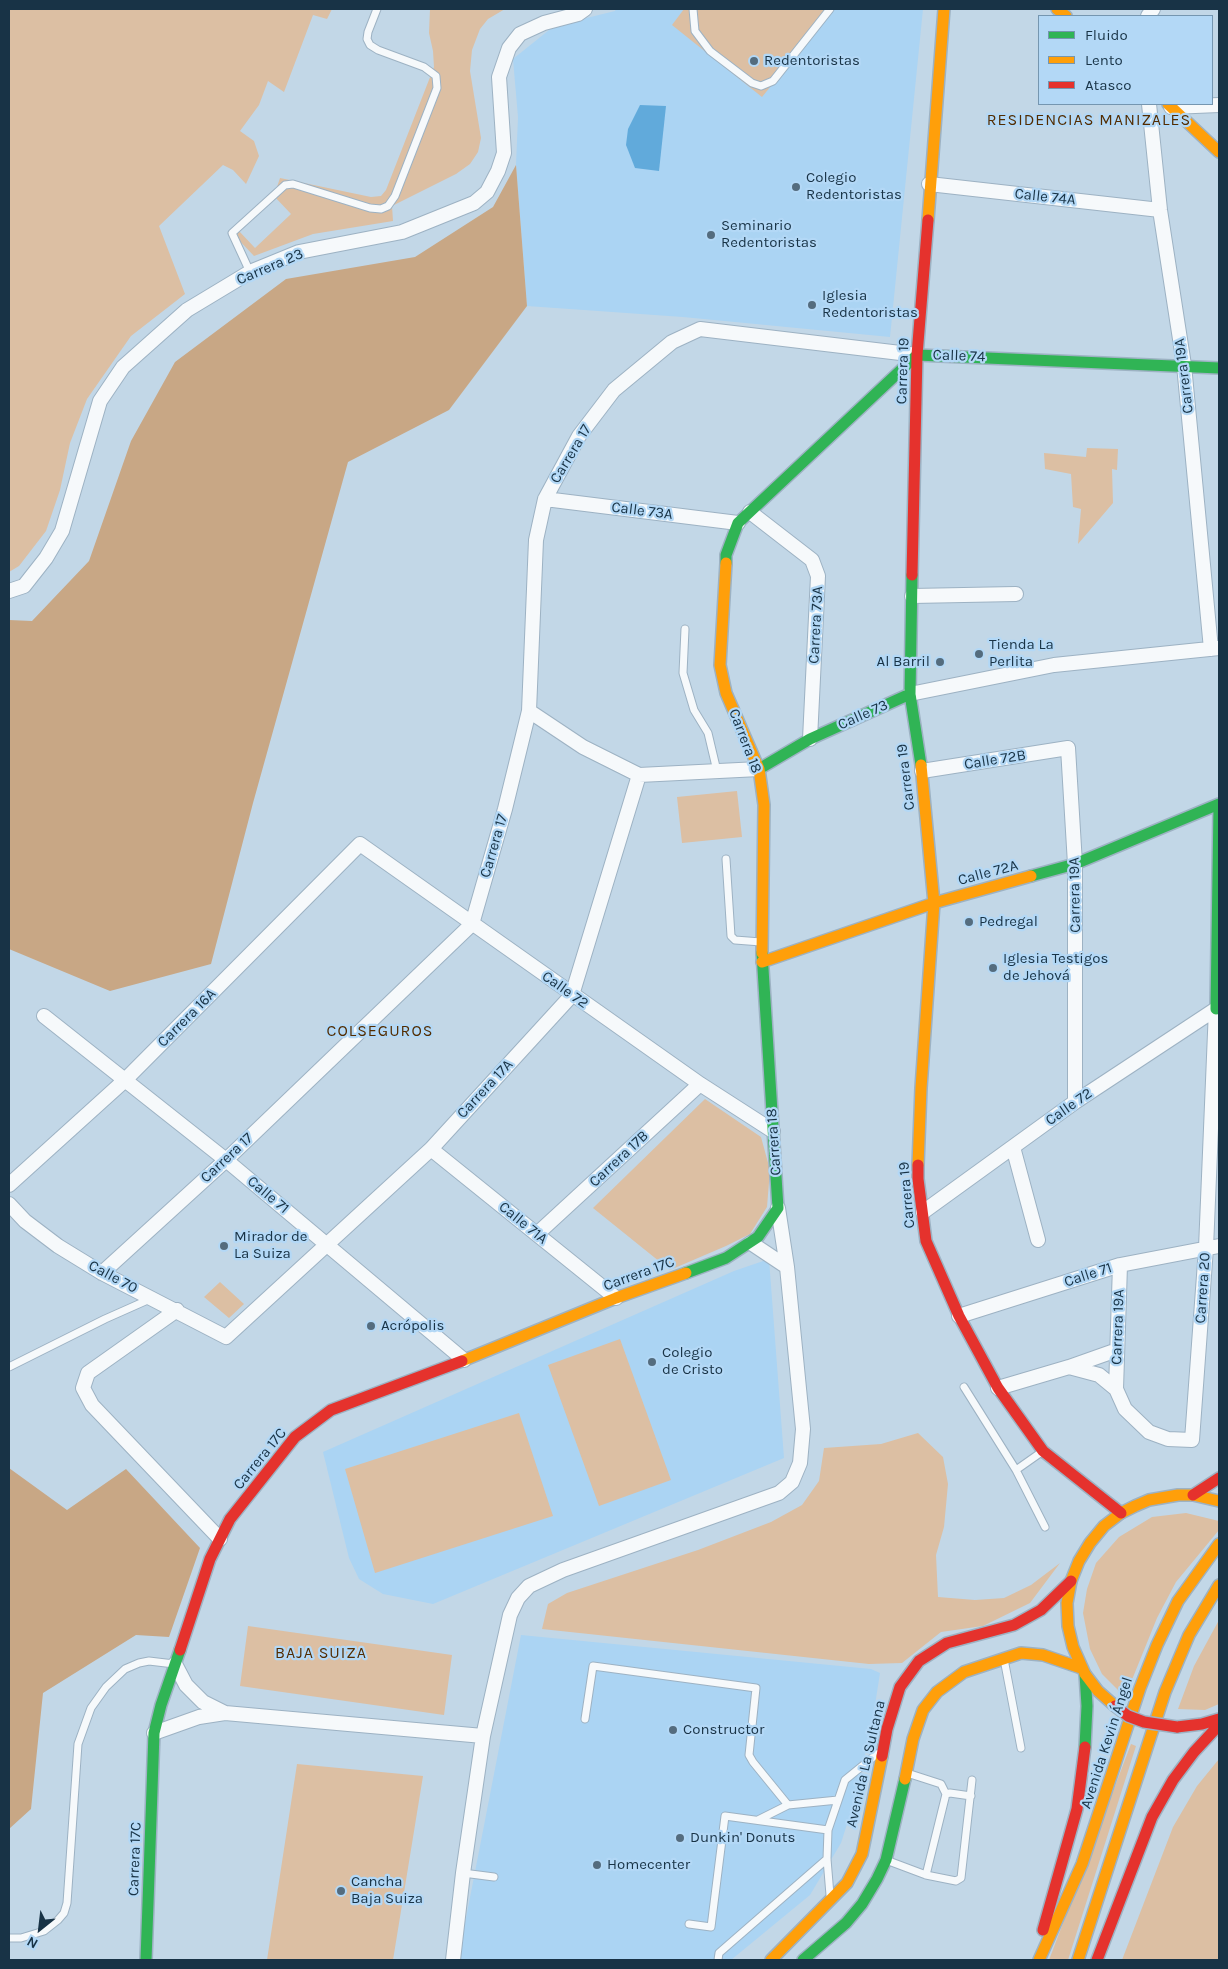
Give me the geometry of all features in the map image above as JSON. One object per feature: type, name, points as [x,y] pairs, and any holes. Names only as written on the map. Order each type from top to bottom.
[{"type":"street","name":"Carrera 23","points":[[9,591],[24,586],[46,558],[62,531],[100,401],[122,367],[187,310],[250,272],[299,252],[402,232],[474,203],[487,192],[498,171],[504,153],[499,77],[509,48],[520,34],[544,23],[578,14],[585,9]]},
{"type":"street","name":"Carrera 19","points":[[944,9],[917,355],[910,694],[922,771],[934,903],[921,1088],[918,1179],[926,1241],[960,1316],[998,1388],[1043,1451],[1122,1513]]},
{"type":"street","name":"Carrera 19A","points":[[1149,105],[1160,210],[1184,365],[1215,648]]},
{"type":"street","points":[[1169,105],[1219,105]]},
{"type":"street","points":[[1169,105],[1219,152]]},
{"type":"street","name":"Calle 74A","points":[[929,184],[1160,210]]},
{"type":"street","name":"Calle 74","points":[[700,329],[917,355],[1219,368]]},
{"type":"street","name":"Carrera 17","points":[[102,1272],[226,1160],[472,924],[505,809],[529,711],[536,540],[545,499],[579,436],[614,390],[672,342],[700,329]]},
{"type":"street","name":"Carrera 18","points":[[453,1960],[463,1872],[483,1736],[510,1614],[518,1598],[529,1586],[563,1570],[779,1493],[792,1482],[800,1463],[803,1429],[787,1267],[778,1208],[762,962],[764,805],[759,769],[726,693],[720,665],[726,556],[738,523],[917,355]]},
{"type":"street","name":"Calle 73A","points":[[545,499],[738,523]]},
{"type":"street","name":"Carrera 73A","points":[[750,512],[812,560],[818,576],[810,738]]},
{"type":"street","points":[[912,596],[1016,594]]},
{"type":"street","name":"Calle 73","points":[[529,711],[583,747],[639,775],[759,769],[810,738],[910,694],[1054,665],[1215,648]]},
{"type":"street","name":"Carrera 19A","points":[[1068,748],[1075,864],[1075,1102]]},
{"type":"street","name":"Calle 72B","points":[[922,771],[1068,748]]},
{"type":"street","name":"Carrera 17A","points":[[226,1337],[430,1149],[572,995],[639,775]]},
{"type":"street","name":"Calle 72A","points":[[762,962],[934,903],[1075,864],[1219,806]]},
{"type":"street","name":"Carrera 20","points":[[1116,1389],[1125,1408],[1149,1432],[1168,1439],[1192,1440],[1212,1247],[1218,1008],[1219,806]]},
{"type":"street","name":"Calle 72","points":[[360,844],[700,1084],[773,1131]]},
{"type":"street","name":"Carrera 16A","points":[[9,1185],[124,1081],[360,844]]},
{"type":"street","name":"Calle 72","points":[[923,1212],[1075,1102],[1218,1008]]},
{"type":"street","name":"Calle 71","points":[[44,1016],[226,1160],[464,1360]]},
{"type":"street","name":"Carrera 17B","points":[[537,1234],[700,1084]]},
{"type":"street","points":[[1013,1147],[1038,1240]]},
{"type":"street","name":"Calle 71A","points":[[430,1149],[616,1298]]},
{"type":"street","name":"Calle 70","points":[[9,1204],[25,1221],[58,1246],[102,1272],[226,1337]]},
{"type":"street","name":"Carrera 17C","points":[[146,1960],[154,1733],[160,1706],[210,1559],[230,1519],[295,1438],[331,1410],[464,1360],[616,1298],[726,1258],[751,1243],[765,1229],[778,1208]]},
{"type":"street","points":[[751,1243],[787,1267]]},
{"type":"street","name":"Calle 71","points":[[960,1316],[1120,1265],[1212,1247]]},
{"type":"street","name":"Carrera 19A","points":[[1116,1389],[1120,1265]]},
{"type":"street","points":[[177,1310],[88,1373],[83,1388],[92,1405],[220,1539]]},
{"type":"street","points":[[998,1388],[1069,1367],[1117,1350]]},
{"type":"street","points":[[1069,1367],[1099,1375],[1116,1389]]},
{"type":"street","points":[[1193,1495],[1219,1478]]},
{"type":"street","points":[[1090,1488],[1099,1504],[1104,1526]]},
{"type":"street","points":[[1219,1501],[1193,1495],[1164,1497],[1149,1500],[1122,1513],[1104,1526],[1090,1543],[1079,1561],[1071,1582],[1067,1603],[1068,1626],[1073,1647],[1083,1671],[1098,1691],[1128,1716],[1144,1722],[1177,1727],[1202,1724],[1219,1719]]},
{"type":"street","name":"Avenida Kevin Ángel","points":[[1038,1960],[1082,1864],[1140,1688],[1157,1645],[1178,1601],[1219,1544]]},
{"type":"street","name":"Avenida La Sultana","points":[[771,1960],[847,1883],[862,1854],[887,1729],[900,1687],[919,1661],[947,1643],[1014,1625],[1041,1610],[1071,1582]]},
{"type":"street","points":[[1078,1960],[1165,1692],[1189,1635],[1219,1585]]},
{"type":"street","points":[[803,1960],[846,1923],[862,1904],[886,1860],[912,1739],[923,1710],[937,1692],[964,1672],[1021,1653],[1043,1655],[1083,1671]]},
{"type":"street","points":[[175,1664],[186,1685],[203,1702],[225,1713]]},
{"type":"street","points":[[1038,1960],[1044,1922],[1077,1809],[1085,1754],[1087,1706],[1083,1671]]},
{"type":"street","points":[[154,1733],[199,1717],[225,1713],[483,1736]]},
{"type":"street","points":[[1097,1960],[1152,1817],[1173,1780],[1188,1759],[1219,1725]]},
{"type":"lane","points":[[250,272],[232,234],[285,185],[293,184],[375,209],[388,206],[395,196],[437,88],[436,76],[424,67],[378,50],[370,45],[366,39],[377,9]]},
{"type":"lane","points":[[693,9],[695,30],[710,51],[752,83],[761,86],[773,81],[830,9]]},
{"type":"lane","points":[[685,629],[683,673],[694,710],[708,733],[717,771]]},
{"type":"lane","points":[[726,859],[731,936],[735,940],[761,942]]},
{"type":"lane","points":[[9,1367],[105,1318],[137,1303],[154,1298]]},
{"type":"lane","points":[[964,1387],[1016,1470],[1045,1526]]},
{"type":"lane","points":[[1016,1470],[1043,1451]]},
{"type":"lane","points":[[1004,1658],[1021,1748]]},
{"type":"lane","points":[[9,1938],[21,1938],[44,1932],[64,1912],[67,1903],[77,1757],[82,1730],[90,1708],[106,1687],[126,1669],[149,1661],[175,1664]]},
{"type":"lane","points":[[584,1719],[593,1666],[756,1688],[749,1754],[753,1762],[788,1805]]},
{"type":"lane","points":[[831,1900],[827,1859],[828,1830],[845,1780],[884,1749]]},
{"type":"lane","points":[[906,1773],[941,1784],[946,1794],[926,1875]]},
{"type":"lane","points":[[886,1860],[926,1875],[956,1881],[961,1878],[972,1780]]},
{"type":"lane","points":[[946,1794],[971,1796]]},
{"type":"lane","points":[[758,1820],[788,1805],[838,1800]]},
{"type":"lane","points":[[689,1924],[711,1927],[725,1816],[828,1830]]},
{"type":"lane","points":[[718,1960],[719,1953],[827,1859]]},
{"type":"lane","points":[[463,1872],[494,1877]]},
{"type":"shaded area","points":[[9,9],[332,9],[327,19],[313,15],[284,92],[268,81],[259,105],[240,131],[254,141],[259,156],[246,184],[233,170],[223,165],[159,226],[185,294],[131,336],[87,399],[70,443],[60,490],[46,531],[19,566],[9,572]]},
{"type":"shaded area","points":[[430,9],[505,9],[488,19],[480,29],[472,50],[470,71],[481,138],[478,152],[470,164],[456,174],[392,206],[393,221],[313,234],[254,256],[235,236],[236,232],[239,231],[255,248],[291,214],[274,196],[280,178],[371,197],[381,196],[386,190],[434,67],[429,33]]},
{"type":"shaded area","name":"Seminario Redentoristas","points":[[616,9],[923,9],[890,337],[683,317],[527,306],[516,165],[518,117],[513,59],[554,26],[615,11]]},
{"type":"shaded area","name":"Redentoristas","points":[[684,9],[834,9],[762,97],[672,25]]},
{"type":"shaded area","points":[[640,105],[666,106],[659,171],[635,168],[626,145],[628,129]]},
{"type":"shaded area","points":[[516,165],[527,306],[449,410],[348,462],[253,803],[211,964],[110,991],[9,949],[9,620],[32,621],[89,561],[131,441],[175,362],[286,279],[415,257],[493,207]]},
{"type":"shaded area","points":[[1087,448],[1118,449],[1117,470],[1112,469],[1113,503],[1078,544],[1081,509],[1073,507],[1071,474],[1045,469],[1044,453],[1086,457]]},
{"type":"shaded area","points":[[737,791],[742,837],[682,843],[677,797]]},
{"type":"shaded area","points":[[705,1099],[761,1137],[770,1170],[767,1207],[750,1234],[670,1270],[593,1208]]},
{"type":"shaded area","name":"Colegio de Cristo","points":[[769,1259],[784,1458],[433,1604],[383,1594],[359,1579],[349,1558],[323,1452],[734,1271]]},
{"type":"shaded area","points":[[220,1282],[244,1304],[229,1318],[204,1297]]},
{"type":"shaded area","points":[[620,1339],[671,1480],[599,1506],[548,1365]]},
{"type":"shaded area","points":[[519,1413],[553,1516],[375,1573],[345,1469]]},
{"type":"shaded area","points":[[918,1433],[943,1457],[948,1484],[944,1527],[936,1555],[938,1597],[975,1600],[1004,1598],[1031,1585],[1060,1563],[1030,1603],[983,1626],[941,1632],[902,1663],[869,1664],[542,1629],[548,1604],[567,1593],[698,1550],[771,1522],[802,1505],[819,1481],[824,1448],[881,1444]]},
{"type":"shaded area","points":[[9,1468],[67,1510],[126,1469],[200,1548],[169,1637],[136,1635],[43,1693],[31,1809],[9,1829]]},
{"type":"shaded area","points":[[1186,1513],[1219,1521],[1219,1530],[1176,1582],[1157,1618],[1125,1697],[1102,1674],[1090,1649],[1083,1613],[1087,1589],[1096,1563],[1119,1537],[1152,1517]]},
{"type":"shaded area","points":[[1219,1620],[1219,1704],[1205,1710],[1178,1709],[1194,1666]]},
{"type":"shaded area","points":[[248,1626],[452,1655],[444,1715],[240,1686]]},
{"type":"shaded area","points":[[521,1635],[871,1669],[880,1673],[873,1718],[856,1796],[841,1843],[810,1895],[731,1960],[460,1960],[460,1949]]},
{"type":"shaded area","points":[[1131,1744],[1136,1746],[1068,1960],[1049,1960]]},
{"type":"shaded area","points":[[1219,1759],[1219,1960],[1122,1960],[1173,1827],[1197,1786]]},
{"type":"shaded area","name":"Cancha Baja Suiza","points":[[297,1764],[423,1776],[393,1960],[267,1960]]},
{"type":"traffic: fast","points":[[917,355],[1219,368]]},
{"type":"traffic: fast","points":[[726,563],[726,555],[738,523],[917,355]]},
{"type":"traffic: fast","points":[[912,575],[910,694],[921,765]]},
{"type":"traffic: fast","points":[[759,769],[810,739],[910,694]]},
{"type":"traffic: fast","points":[[1031,876],[1075,864],[1219,804]]},
{"type":"traffic: fast","points":[[1216,1009],[1219,807]]},
{"type":"traffic: fast","points":[[686,1273],[726,1258],[758,1237],[778,1208],[762,953]]},
{"type":"traffic: fast","points":[[146,1960],[154,1733],[161,1705],[180,1650]]},
{"type":"traffic: fast","points":[[1085,1674],[1087,1706],[1085,1747]]},
{"type":"traffic: fast","points":[[803,1960],[846,1923],[862,1904],[877,1879],[886,1860],[905,1779]]},
{"type":"traffic: slow","points":[[928,220],[944,9]]},
{"type":"traffic: slow","points":[[1057,9],[1065,15]]},
{"type":"traffic: slow","points":[[1169,105],[1219,152]]},
{"type":"traffic: slow","points":[[726,563],[720,665],[726,693],[759,769],[764,805],[762,953]]},
{"type":"traffic: slow","points":[[918,1165],[921,1088],[934,903],[921,765]]},
{"type":"traffic: slow","points":[[762,962],[934,903],[1031,876]]},
{"type":"traffic: slow","points":[[462,1361],[616,1298],[686,1273]]},
{"type":"traffic: slow","points":[[1115,1706],[1098,1691],[1085,1674],[1073,1647],[1068,1626],[1067,1603],[1071,1581],[1079,1561],[1090,1543],[1104,1526],[1121,1513],[1135,1506],[1149,1500],[1178,1495],[1193,1495],[1219,1501]]},
{"type":"traffic: slow","points":[[1039,1960],[1082,1864],[1140,1688],[1157,1645],[1178,1601],[1219,1544]]},
{"type":"traffic: slow","points":[[1078,1960],[1165,1692],[1189,1635],[1219,1585]]},
{"type":"traffic: slow","points":[[905,1779],[913,1739],[923,1710],[937,1692],[964,1672],[1021,1653],[1043,1655],[1081,1668]]},
{"type":"traffic: slow","points":[[771,1960],[847,1883],[862,1854],[882,1756]]},
{"type":"traffic: jam","points":[[912,575],[917,355],[928,220]]},
{"type":"traffic: jam","points":[[918,1165],[926,1241],[959,1316],[998,1388],[1043,1451],[1121,1513]]},
{"type":"traffic: jam","points":[[180,1650],[210,1559],[230,1519],[295,1437],[331,1410],[462,1361]]},
{"type":"traffic: jam","points":[[1193,1495],[1219,1478]]},
{"type":"traffic: jam","points":[[882,1756],[887,1729],[900,1687],[919,1661],[947,1643],[1014,1625],[1041,1610],[1071,1581]]},
{"type":"traffic: jam","points":[[1115,1706],[1128,1716],[1144,1722],[1177,1727]]},
{"type":"traffic: jam","points":[[1177,1727],[1202,1724],[1219,1719]]},
{"type":"traffic: jam","points":[[1097,1960],[1152,1817],[1173,1780],[1194,1752],[1219,1725]]},
{"type":"traffic: jam","points":[[1043,1930],[1077,1809],[1085,1747]]},
{"type":"place","name":"Redentoristas","points":[[754,61]]},
{"type":"place","name":"Colegio Redentoristas","points":[[796,187]]},
{"type":"place","name":"Seminario Redentoristas","points":[[711,235]]},
{"type":"place","name":"Iglesia Redentoristas","points":[[812,305]]},
{"type":"place","name":"Tienda La Perlita","points":[[979,654]]},
{"type":"place","name":"Al Barril","points":[[940,662]]},
{"type":"place","name":"Pedregal","points":[[969,922]]},
{"type":"place","name":"Iglesia Testigos de Jehová","points":[[993,968]]},
{"type":"place","name":"Mirador de La Suiza","points":[[224,1246]]},
{"type":"place","name":"Acrópolis","points":[[371,1326]]},
{"type":"place","name":"Colegio de Cristo","points":[[652,1362]]},
{"type":"place","name":"Constructor","points":[[673,1730]]},
{"type":"place","name":"Dunkin' Donuts","points":[[680,1838]]},
{"type":"place","name":"Homecenter","points":[[597,1865]]},
{"type":"place","name":"Cancha Baja Suiza","points":[[341,1891]]},
{"type":"district","name":"RESIDENCIAS MANIZALES","points":[[1089,120]]},
{"type":"district","name":"COLSEGUROS","points":[[380,1031]]},
{"type":"district","name":"BAJA SUIZA","points":[[321,1653]]}]
